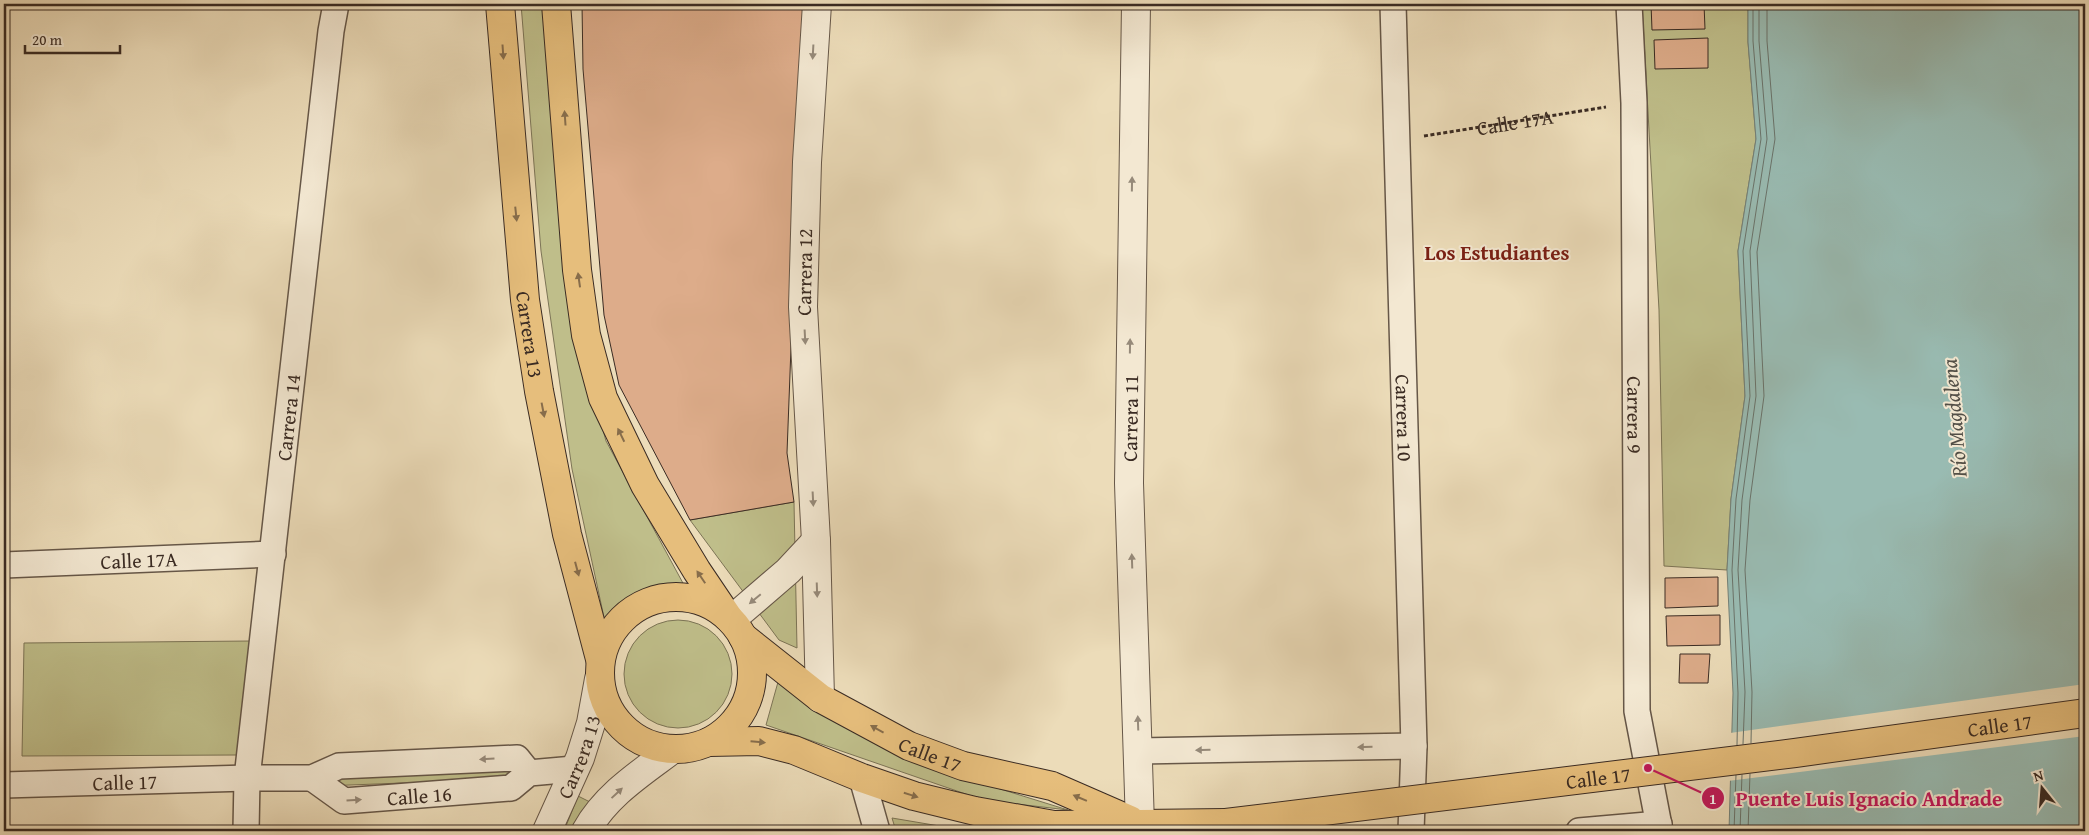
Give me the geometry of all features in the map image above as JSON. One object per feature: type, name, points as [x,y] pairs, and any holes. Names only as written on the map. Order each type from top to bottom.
[{"type":"highway","name":"Carrera 13","points":[[500,4],[515,208],[525,300],[567,534],[599,669]]},
{"type":"highway","points":[[556,4],[577,270],[586,335],[603,398],[645,485],[697,571],[734,625],[752,660],[751,685],[744,708],[729,728],[709,742],[692,748],[673,749],[651,746],[631,735],[615,720],[604,701],[599,669],[609,634],[628,613],[652,600],[679,597],[705,602],[734,625]]},
{"type":"highway","name":"Calle 17","points":[[734,625],[820,698],[908,746],[963,766],[1052,786],[1140,828]]},
{"type":"highway","name":"Calle 17","points":[[709,742],[759,742],[794,750],[862,778],[914,796],[975,811],[1054,825],[1140,828],[1226,823],[1795,753],[2085,712]]},
{"type":"street","name":"Carrera 14","points":[[246,831],[247,778],[330,41],[336,4]]},
{"type":"street","name":"Carrera 12","points":[[817,4],[806,162],[803,306],[816,541],[820,698]]},
{"type":"street","name":"Carrera 11","points":[[1136,4],[1129,483],[1140,828]]},
{"type":"street","name":"Carrera 10","points":[[1394,4],[1396,140],[1414,746],[1411,831]]},
{"type":"street","name":"Carrera 9","points":[[1629,4],[1634,103],[1637,710],[1659,828]]},
{"type":"street","points":[[734,625],[816,541]]},
{"type":"street","name":"Calle 17A","points":[[4,565],[273,554]]},
{"type":"street","name":"Carrera 13","points":[[547,831],[574,769],[591,723],[599,669]]},
{"type":"street","points":[[1139,751],[1414,746]]},
{"type":"street","name":"Carrera 13","points":[[586,831],[616,793],[673,749]]},
{"type":"street","name":"Calle 16","points":[[247,778],[312,778],[339,766],[516,758],[529,773],[511,788],[344,801],[312,778]]},
{"type":"street","points":[[529,773],[574,769]]},
{"type":"street","name":"Calle 17","points":[[4,785],[247,778]]},
{"type":"street","points":[[862,778],[877,831]]},
{"type":"street","points":[[1579,831],[1659,828]]},
{"type":"path","name":"Calle 17A","points":[[1396,140],[1634,103]]},
{"type":"shaded area","points":[[521,4],[544,4],[575,329],[606,441],[684,585],[659,589],[641,595],[624,605],[605,622],[572,469],[541,251]]},
{"type":"shaded area","points":[[1642,4],[1748,4],[1748,42],[1756,139],[1738,251],[1745,396],[1731,499],[1727,570],[1664,566],[1659,310]]},
{"type":"shaded area","points":[[794,502],[797,648],[779,640],[690,520]]},
{"type":"shaded area","points":[[678,620],[699,624],[716,636],[728,653],[732,674],[728,695],[716,712],[699,724],[678,728],[657,724],[640,712],[628,695],[624,674],[628,653],[640,636],[657,624]]},
{"type":"shaded area","points":[[251,641],[237,755],[22,756],[24,643]]},
{"type":"shaded area","points":[[778,682],[939,770],[1068,810],[983,800],[766,725]]},
{"type":"shaded area","points":[[560,767],[558,777],[272,788],[274,774]]},
{"type":"shaded area","points":[[578,796],[594,804],[579,831],[564,831]]},
{"type":"shaded area","points":[[892,818],[969,831],[896,831]]},
{"type":"water","name":"Río Magdalena","points":[[1748,4],[2085,4],[2085,831],[1729,831],[1733,693],[1727,570],[1731,499],[1745,396],[1738,251],[1756,139],[1748,42]]},
{"type":"pier","points":[[2085,684],[2085,736],[1728,781],[1730,733]]},
{"type":"building","points":[[582,4],[804,4],[787,453],[794,502],[690,520],[619,385],[604,315],[583,69]]},
{"type":"building","points":[[1651,4],[1704,4],[1705,29],[1652,30]]},
{"type":"building","points":[[1708,38],[1708,68],[1655,69],[1654,40]]},
{"type":"building","points":[[1718,577],[1718,606],[1665,608],[1665,578]]},
{"type":"building","points":[[1720,615],[1720,645],[1667,646],[1666,616]]},
{"type":"building","points":[[1680,654],[1710,654],[1708,683],[1679,683]]},
{"type":"place","name":"Puente Luis Ignacio Andrade","points":[[1648,768]]},
{"type":"district","name":"Los Estudiantes","points":[[1497,252]]}]
